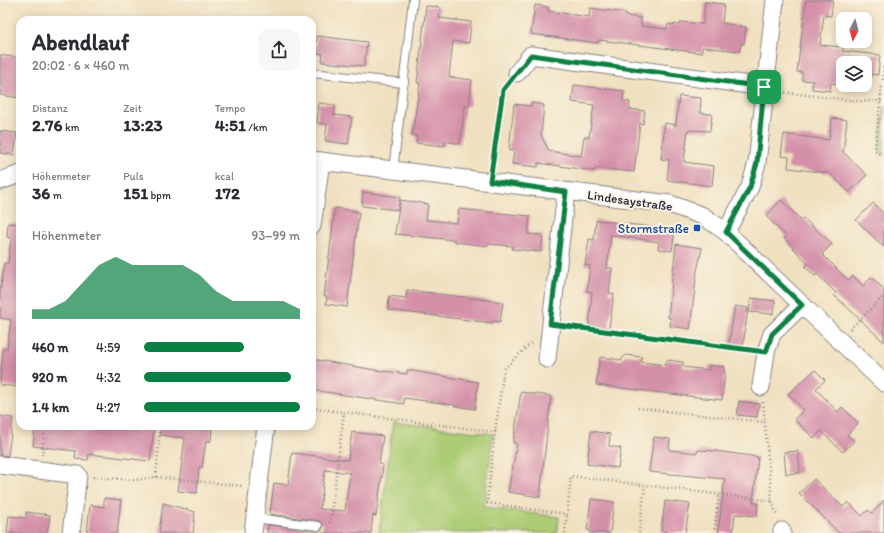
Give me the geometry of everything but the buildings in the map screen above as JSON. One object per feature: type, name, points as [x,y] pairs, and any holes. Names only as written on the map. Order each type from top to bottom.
[{"type":"street","points":[[726,232],[750,187],[757,163],[764,87],[775,0]]},
{"type":"street","points":[[517,73],[531,55],[764,87]]},
{"type":"street","name":"Lindesaystraße","points":[[316,174],[317,161],[670,204],[703,216],[726,232],[884,383]]},
{"type":"street","points":[[0,181],[16,175]]},
{"type":"street","points":[[547,359],[566,192]]},
{"type":"street","points":[[761,387],[766,352],[772,334],[802,305]]},
{"type":"street","points":[[254,526],[265,430]]},
{"type":"street","points":[[0,465],[78,475],[71,533]]},
{"type":"lane","points":[[393,171],[413,0]]},
{"type":"lane","points":[[316,73],[404,83]]},
{"type":"lane","points":[[254,526],[318,526]]},
{"type":"path","points":[[884,67],[875,150],[884,159]]},
{"type":"path","points":[[490,181],[503,90],[517,73]]},
{"type":"path","points":[[764,87],[782,92],[856,101],[884,101]]},
{"type":"path","points":[[840,340],[884,296]]},
{"type":"path","points":[[567,514],[487,504],[504,369],[550,324],[766,352]]},
{"type":"path","points":[[761,387],[772,501],[782,532]]},
{"type":"path","points":[[316,408],[495,432]]},
{"type":"path","points":[[638,408],[765,422]]},
{"type":"path","points":[[329,527],[344,412]]},
{"type":"path","points":[[40,470],[44,430]]},
{"type":"path","points":[[156,477],[160,430]]},
{"type":"path","points":[[78,475],[135,480],[156,477],[258,488]]},
{"type":"path","points":[[565,533],[571,476],[772,501]]},
{"type":"path","points":[[639,533],[645,486]]},
{"type":"path","points":[[714,533],[719,494]]},
{"type":"green space","points":[[884,106],[884,155],[879,150]]},
{"type":"green space","points":[[393,422],[493,434],[484,507],[559,517],[557,533],[379,533]]},
{"type":"place","name":"Stormstraße","points":[[697,228]]},
{"type":"route","points":[[531,55],[764,87],[757,163],[750,187],[726,232],[802,305],[772,334],[766,352],[550,324],[566,192],[490,181],[503,90],[531,55]]}]
